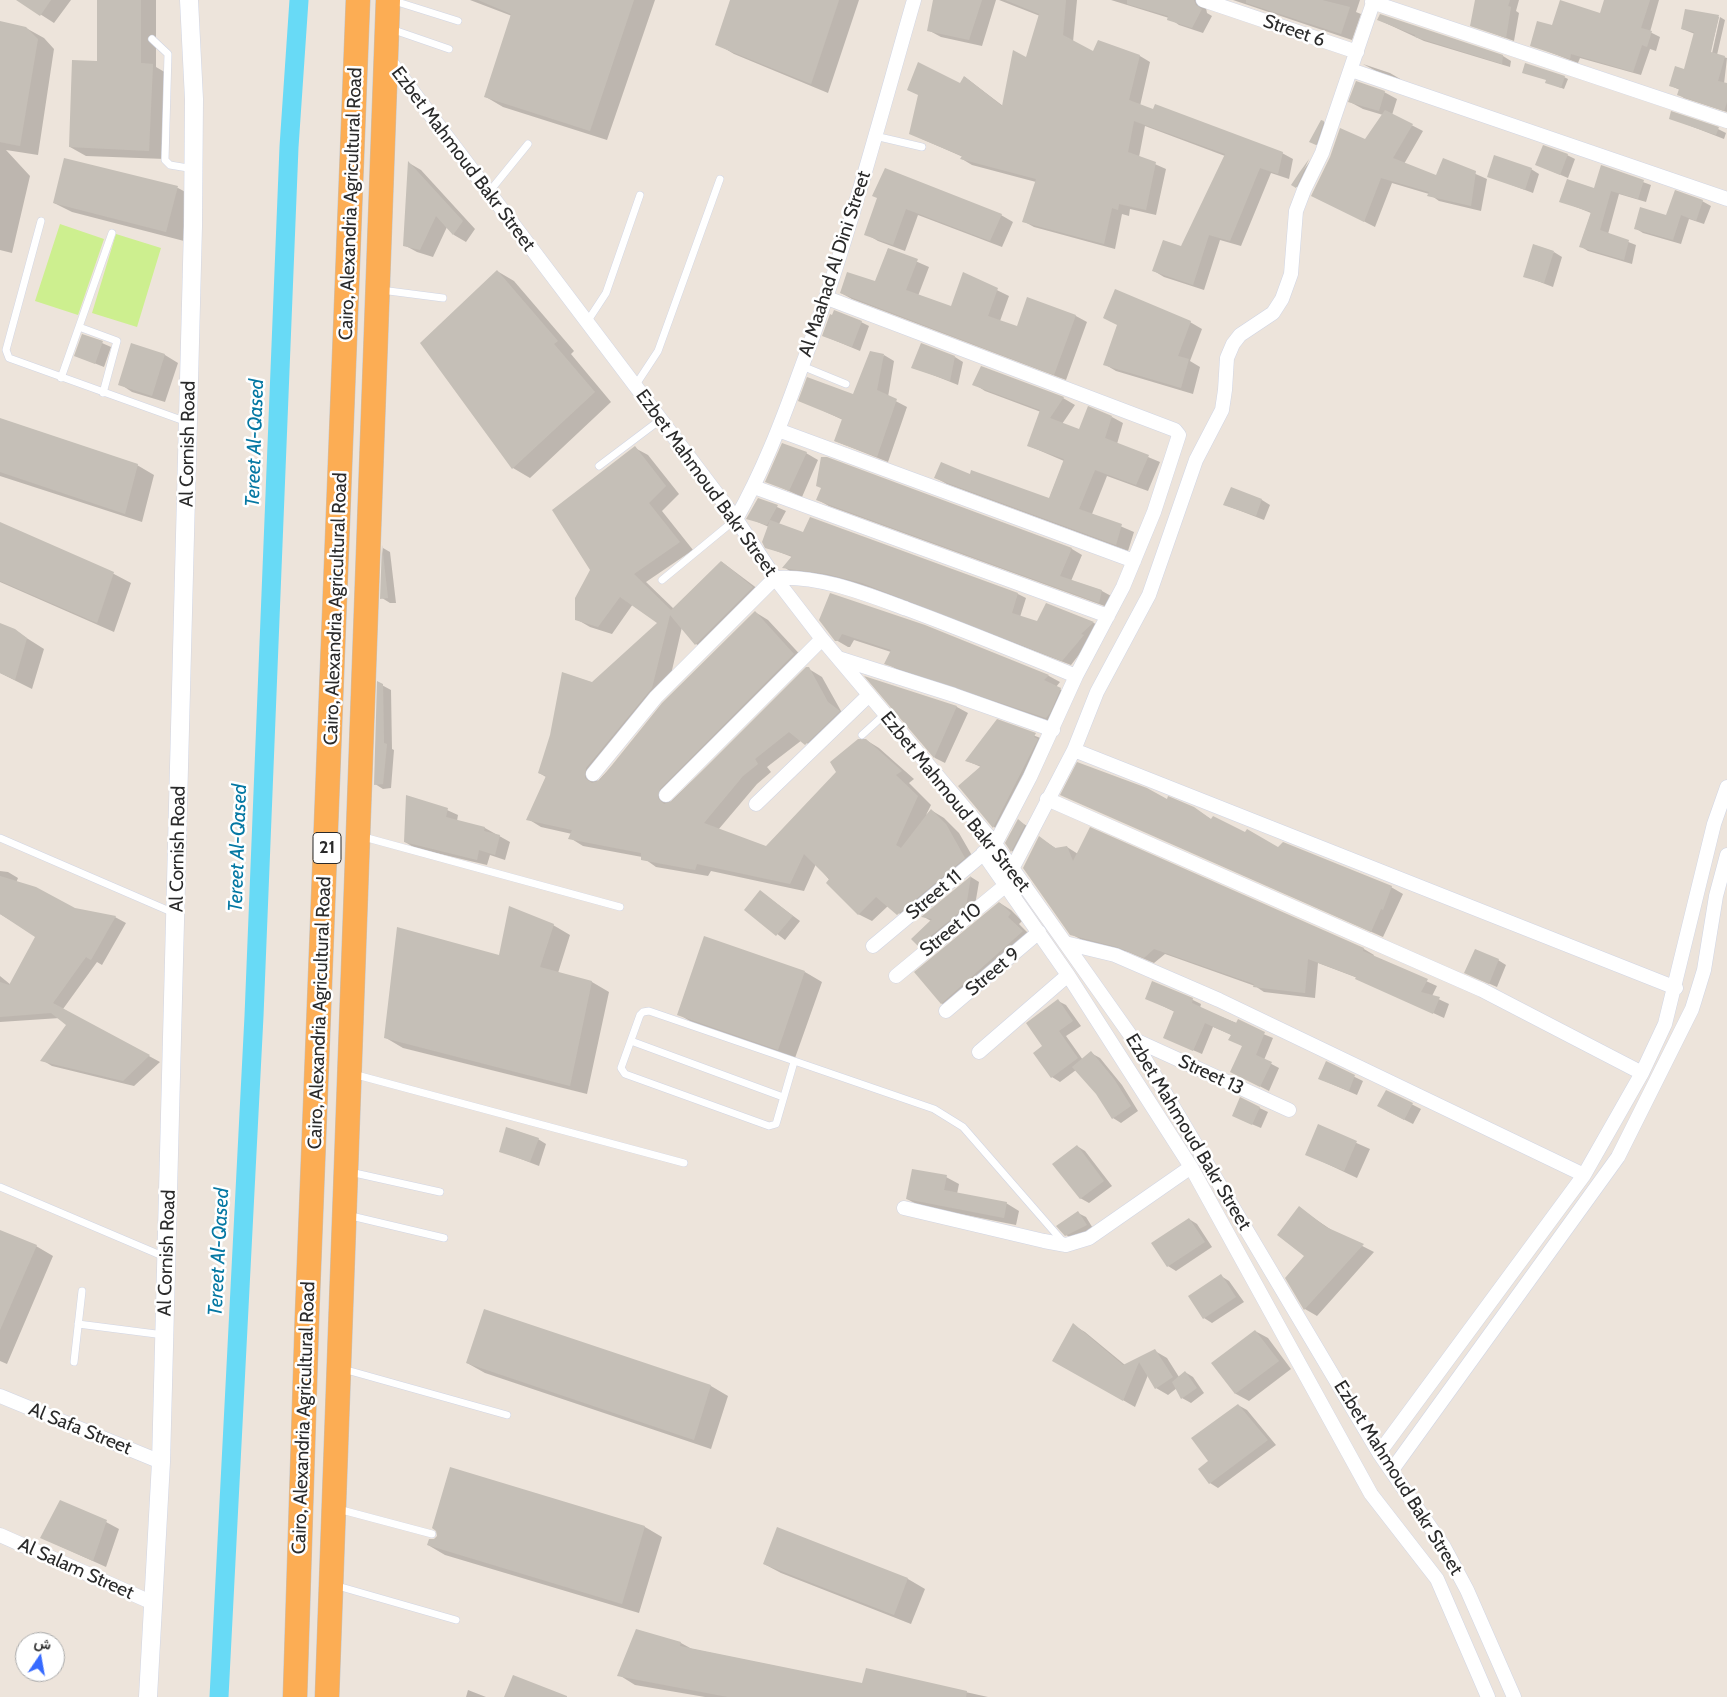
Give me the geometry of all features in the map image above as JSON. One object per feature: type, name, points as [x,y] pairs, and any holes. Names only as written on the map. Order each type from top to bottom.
[{"type":"highway","name":"Cairo, Alexandria Agricultural Road","points":[[296,1697],[307,1316],[333,692],[358,0]]},
{"type":"highway","name":"Cairo, Alexandria Agricultural Road","points":[[327,1697],[389,0]]},
{"type":"highway","points":[[307,1316],[341,1318]]},
{"type":"highway","points":[[304,1452],[335,1453]]},
{"type":"street","name":"Al Cornish Road","points":[[148,1697],[161,1462],[188,423],[194,169],[194,98],[189,0]]},
{"type":"street","name":"Al Maahad Al Dini Street","points":[[736,519],[754,487],[778,430],[828,298],[914,0]]},
{"type":"street","name":"Street 6","points":[[1202,0],[1357,52]]},
{"type":"street","points":[[1012,869],[1074,750],[1098,692],[1148,595],[1196,460],[1222,410],[1227,358],[1240,335],[1273,313],[1282,299],[1291,274],[1296,211],[1322,153],[1373,1],[1727,121]]},
{"type":"street","name":"Ezbet Mahmoud Bakr Street","points":[[386,56],[736,519],[775,578],[822,639],[994,844],[1133,1039],[1379,1453],[1444,1547],[1467,1590],[1514,1697]]},
{"type":"street","points":[[1351,70],[1727,199]]},
{"type":"street","points":[[828,298],[1175,430],[1179,440],[1154,512],[1134,561],[1108,616],[1076,676],[1053,730],[994,844]]},
{"type":"street","points":[[778,430],[1134,561]]},
{"type":"street","points":[[754,487],[1108,616]]},
{"type":"street","points":[[593,774],[656,697],[775,578],[794,577],[815,580],[874,598],[970,632],[1076,676]]},
{"type":"street","points":[[666,795],[822,639]]},
{"type":"street","points":[[838,658],[945,692],[1053,730]]},
{"type":"street","points":[[756,804],[869,695]]},
{"type":"street","points":[[1074,750],[1676,988]]},
{"type":"street","points":[[1379,1453],[1584,1175],[1642,1073],[1665,1024],[1676,988],[1714,824],[1727,788]]},
{"type":"street","points":[[1047,799],[1482,990],[1642,1073]]},
{"type":"street","name":"Street 11","points":[[873,946],[994,844]]},
{"type":"street","name":"Ezbet Mahmoud Bakr Street","points":[[983,854],[1068,975],[1191,1167],[1371,1494],[1437,1579],[1488,1697]]},
{"type":"street","points":[[1392,1470],[1618,1157],[1692,1010],[1704,970],[1716,896],[1727,855]]},
{"type":"street","name":"Street 10","points":[[896,976],[1006,885]]},
{"type":"street","name":"Street 9","points":[[946,1011],[1039,932]]},
{"type":"street","points":[[1065,943],[1115,955],[1219,1000],[1584,1175]]},
{"type":"street","points":[[979,1052],[1068,975]]},
{"type":"street","name":"Street 13","points":[[1133,1039],[1288,1110]]},
{"type":"street","points":[[904,1208],[1044,1242],[1066,1245],[1089,1238],[1191,1167]]},
{"type":"street","name":"Al Safa Street","points":[[0,1396],[161,1462]]},
{"type":"street","name":"Al Salam Street","points":[[0,1535],[153,1604]]},
{"type":"lane","points":[[389,0],[458,21]]},
{"type":"lane","points":[[387,28],[449,49]]},
{"type":"lane","points":[[152,39],[168,54],[165,160],[170,165],[194,169]]},
{"type":"lane","points":[[875,136],[922,147]]},
{"type":"lane","points":[[488,192],[528,144]]},
{"type":"lane","points":[[635,386],[658,352],[720,179]]},
{"type":"lane","points":[[586,322],[606,293],[640,195]]},
{"type":"lane","points":[[41,221],[6,350],[9,358],[188,423]]},
{"type":"lane","points":[[61,378],[112,232]]},
{"type":"lane","points":[[378,290],[443,298]]},
{"type":"lane","points":[[79,328],[117,341],[103,393]]},
{"type":"lane","points":[[802,366],[846,384]]},
{"type":"lane","points":[[599,466],[660,420]]},
{"type":"lane","points":[[662,580],[736,519]]},
{"type":"lane","points":[[862,735],[885,714]]},
{"type":"lane","points":[[358,836],[620,907]]},
{"type":"lane","points":[[0,838],[176,914]]},
{"type":"lane","points":[[794,1062],[776,1124],[769,1126],[625,1074],[621,1068],[640,1015],[643,1012],[649,1011],[934,1109],[963,1127],[1066,1245]]},
{"type":"lane","points":[[631,1041],[783,1097]]},
{"type":"lane","points":[[350,1072],[684,1163]]},
{"type":"lane","points":[[346,1171],[440,1192]]},
{"type":"lane","points":[[0,1186],[166,1257]]},
{"type":"lane","points":[[344,1214],[444,1238]]},
{"type":"lane","points":[[74,1362],[82,1290]]},
{"type":"lane","points":[[78,1324],[164,1336]]},
{"type":"lane","points":[[339,1368],[506,1415]]},
{"type":"lane","points":[[333,1508],[432,1534]]},
{"type":"lane","points":[[330,1584],[456,1620]]},
{"type":"green space","points":[[60,224],[104,239],[78,315],[35,301]]},
{"type":"green space","points":[[116,234],[161,248],[137,327],[92,313]]},
{"type":"building","points":[[16,0],[51,0],[40,16]]},
{"type":"building","points":[[97,0],[141,0],[141,63],[153,64],[149,151],[69,147],[72,60],[97,61]]},
{"type":"building","points":[[478,0],[634,0],[590,131],[484,97],[511,14]]},
{"type":"building","points":[[730,0],[839,0],[811,84],[715,45]]},
{"type":"building","points":[[933,0],[982,0],[969,40],[927,31]]},
{"type":"building","points":[[1005,0],[1066,0],[1063,35],[1093,51],[1098,40],[1140,55],[1129,100],[1153,109],[1155,104],[1283,152],[1278,174],[1260,168],[1230,241],[1209,235],[1193,285],[1152,271],[1163,240],[1181,246],[1225,154],[1134,121],[1128,152],[1156,162],[1146,210],[1119,204],[1118,210],[1112,208],[1104,244],[1022,222],[1036,179],[960,159],[962,156],[909,134],[918,95],[907,90],[918,62],[960,83],[964,76],[1002,106],[1013,50],[1026,57],[1039,14]]},
{"type":"building","points":[[1127,0],[1194,0],[1196,5],[1202,9],[1192,28],[1167,20],[1168,16],[1127,4]]},
{"type":"building","points":[[1246,0],[1322,0],[1350,7],[1341,34],[1246,3]]},
{"type":"building","points":[[1475,0],[1510,0],[1508,6],[1511,7],[1506,38],[1470,26]]},
{"type":"building","points":[[1560,0],[1600,13],[1604,0],[1650,0],[1641,28],[1652,31],[1647,47],[1642,45],[1633,72],[1571,54],[1570,59],[1530,46],[1537,21],[1552,25]]},
{"type":"building","points":[[1685,9],[1719,15],[1711,52],[1725,56],[1718,81],[1727,83],[1727,102],[1724,111],[1677,95],[1679,89],[1669,86],[1675,66],[1684,69],[1694,32],[1681,29]]},
{"type":"building","points":[[1380,14],[1503,55],[1502,64],[1415,37],[1415,35],[1377,20]]},
{"type":"building","points":[[0,21],[26,27],[38,39],[20,146],[0,142]]},
{"type":"building","points":[[1525,63],[1565,76],[1561,88],[1545,83],[1546,80],[1522,73]]},
{"type":"building","points":[[1356,81],[1385,91],[1379,111],[1348,102]]},
{"type":"building","points":[[1385,110],[1413,124],[1393,158],[1436,175],[1443,158],[1476,171],[1471,206],[1427,196],[1429,192],[1381,178],[1364,222],[1311,196],[1330,157],[1340,128],[1365,139]]},
{"type":"building","points":[[1671,111],[1719,127],[1716,135],[1669,119]]},
{"type":"building","points":[[1321,120],[1324,121],[1316,145],[1309,142]]},
{"type":"building","points":[[1543,145],[1568,154],[1560,175],[1535,165]]},
{"type":"building","points":[[1494,155],[1532,168],[1525,190],[1487,177]]},
{"type":"building","points":[[64,158],[178,186],[166,232],[53,203]]},
{"type":"building","points":[[1309,159],[1296,188],[1291,185]]},
{"type":"building","points":[[408,161],[463,221],[453,235],[436,216],[420,250],[403,246]]},
{"type":"building","points":[[1601,165],[1644,180],[1638,199],[1611,191],[1600,230],[1629,240],[1624,260],[1579,247],[1591,212],[1559,202],[1567,179],[1594,188]]},
{"type":"building","points":[[885,168],[1002,214],[990,241],[906,209],[893,245],[864,235],[877,198],[872,196]]},
{"type":"building","points":[[1675,190],[1703,200],[1696,221],[1681,215],[1673,240],[1634,229],[1640,207],[1666,215]]},
{"type":"building","points":[[1533,244],[1554,251],[1544,283],[1523,277]]},
{"type":"building","points":[[888,248],[918,259],[906,290],[951,306],[963,272],[998,288],[988,316],[1017,326],[1027,297],[1076,315],[1054,375],[840,293],[847,272],[875,281]]},
{"type":"building","points":[[497,270],[558,341],[554,344],[595,392],[512,469],[420,343]]},
{"type":"building","points":[[1115,289],[1191,321],[1178,356],[1189,359],[1181,388],[1103,365],[1117,325],[1103,318]]},
{"type":"building","points":[[834,310],[862,321],[852,347],[822,336],[830,314],[832,315]]},
{"type":"building","points":[[82,334],[103,341],[95,364],[74,356]]},
{"type":"building","points":[[131,343],[165,354],[152,396],[118,385]]},
{"type":"building","points":[[921,343],[955,356],[950,381],[911,368]]},
{"type":"building","points":[[870,351],[884,354],[877,390],[897,399],[877,457],[834,441],[842,419],[798,401],[807,377],[853,394]]},
{"type":"building","points":[[981,366],[1064,397],[1050,418],[1079,429],[1088,406],[1112,416],[1105,438],[1149,455],[1136,485],[1095,470],[1079,509],[1122,524],[1116,545],[934,478],[941,462],[970,474],[971,470],[1049,498],[1064,459],[1027,446],[1040,410],[972,385]]},
{"type":"building","points":[[0,418],[138,464],[125,514],[0,472]]},
{"type":"building","points":[[782,443],[807,452],[789,491],[765,482]]},
{"type":"building","points":[[635,446],[666,486],[649,503],[680,542],[634,574],[671,610],[721,561],[753,587],[695,645],[670,615],[652,688],[586,768],[585,778],[592,783],[600,780],[662,703],[755,611],[794,654],[660,789],[658,798],[664,804],[672,801],[806,667],[809,667],[828,702],[840,711],[805,745],[789,732],[755,759],[758,764],[743,776],[704,823],[766,846],[836,772],[830,762],[858,739],[866,739],[902,771],[896,775],[918,796],[896,845],[901,848],[931,809],[946,824],[965,858],[897,915],[876,897],[858,915],[826,883],[829,879],[804,854],[790,884],[697,864],[695,870],[641,860],[641,853],[568,839],[572,830],[526,820],[546,776],[538,773],[550,735],[562,672],[592,682],[657,623],[620,597],[598,627],[575,620],[575,598],[590,570],[552,510]]},
{"type":"building","points":[[821,457],[827,457],[1072,548],[1060,576],[1102,590],[1099,603],[816,500],[821,488],[816,486]]},
{"type":"building","points":[[1231,487],[1262,499],[1256,516],[1223,505]]},
{"type":"building","points":[[758,498],[778,505],[767,525],[746,519]]},
{"type":"building","points":[[810,517],[1018,593],[1012,613],[1037,621],[1046,603],[1094,622],[1081,634],[1084,635],[1062,661],[862,583],[827,574],[782,568],[792,556],[765,548],[762,542],[770,520],[803,532]]},
{"type":"building","points":[[0,522],[114,572],[97,623],[0,581]]},
{"type":"building","points":[[382,545],[388,598],[380,599]]},
{"type":"building","points":[[830,593],[925,625],[1049,675],[1044,680],[1061,688],[1050,713],[1046,718],[884,664],[891,650],[842,634],[838,641],[835,641],[819,620]]},
{"type":"building","points":[[0,623],[15,629],[27,638],[15,680],[0,673]]},
{"type":"building","points":[[864,676],[957,706],[934,758]]},
{"type":"building","points":[[377,681],[383,684],[384,743],[387,744],[383,784],[374,785]]},
{"type":"building","points":[[997,719],[1036,733],[1034,737],[1038,739],[993,828],[958,786],[981,766],[965,761]]},
{"type":"building","points":[[1077,762],[1147,788],[1167,799],[1168,796],[1194,807],[1211,819],[1213,816],[1245,832],[1247,829],[1278,847],[1283,842],[1392,886],[1383,910],[1381,909],[1371,932],[1060,795]]},
{"type":"building","points":[[406,795],[448,808],[446,817],[485,827],[484,831],[500,835],[495,855],[479,850],[477,860],[404,842]]},
{"type":"building","points":[[1018,819],[1025,825],[1011,852],[1005,843]]},
{"type":"building","points":[[1090,827],[1364,948],[1363,951],[1428,979],[1421,992],[1440,997],[1433,1014],[1355,979],[1356,977],[1308,959],[1305,993],[1253,987],[1254,984],[1154,949],[1144,958],[1117,947],[1070,935],[1023,868],[1039,836],[1055,848],[1067,846],[1073,861]]},
{"type":"building","points":[[0,876],[36,887],[75,908],[116,916],[91,960],[86,957],[53,1003],[150,1055],[123,1081],[40,1061],[66,1025],[51,1013],[0,1017],[0,982],[9,985],[35,937],[0,914]]},
{"type":"building","points":[[971,876],[966,907],[918,946],[911,939],[932,919],[921,917]]},
{"type":"building","points":[[760,890],[793,916],[776,936],[744,910]]},
{"type":"building","points":[[999,902],[1011,913],[1008,917],[1023,931],[941,1004],[914,972]]},
{"type":"building","points":[[509,906],[554,924],[540,967],[592,981],[570,1086],[384,1038],[397,927],[499,955]]},
{"type":"building","points":[[704,936],[805,971],[778,1050],[677,1015]]},
{"type":"building","points":[[1475,949],[1499,959],[1489,984],[1464,973]]},
{"type":"building","points":[[1152,981],[1193,998],[1192,1003],[1236,1023],[1238,1019],[1265,1032],[1256,1055],[1272,1062],[1260,1087],[1230,1072],[1242,1046],[1228,1040],[1231,1035],[1205,1023],[1193,1051],[1163,1038],[1174,1011],[1145,999]]},
{"type":"building","points":[[1058,999],[1073,1021],[1059,1031],[1078,1058],[1051,1078],[1033,1053],[1042,1046],[1026,1023]]},
{"type":"building","points":[[1091,1051],[1114,1079],[1131,1106],[1112,1119],[1096,1094],[1072,1067]]},
{"type":"building","points":[[1326,1061],[1355,1075],[1349,1091],[1318,1079]]},
{"type":"building","points":[[1386,1090],[1413,1103],[1404,1120],[1377,1106]]},
{"type":"building","points":[[1240,1097],[1260,1107],[1252,1125],[1232,1116]]},
{"type":"building","points":[[1318,1124],[1357,1141],[1344,1171],[1305,1155]]},
{"type":"building","points":[[506,1127],[539,1138],[530,1162],[499,1152]]},
{"type":"building","points":[[1077,1145],[1104,1181],[1080,1199],[1052,1164]]},
{"type":"building","points":[[912,1169],[947,1175],[944,1190],[1007,1202],[1004,1218],[906,1199]]},
{"type":"building","points":[[1299,1206],[1326,1227],[1364,1244],[1304,1310],[1285,1278],[1304,1256],[1277,1235]]},
{"type":"building","points":[[1078,1211],[1087,1225],[1065,1236],[1056,1226]]},
{"type":"building","points":[[1189,1218],[1205,1242],[1167,1267],[1151,1243]]},
{"type":"building","points":[[0,1230],[37,1245],[0,1330]]},
{"type":"building","points":[[1221,1274],[1236,1297],[1203,1319],[1188,1296]]},
{"type":"building","points":[[484,1309],[711,1385],[694,1440],[466,1363]]},
{"type":"building","points":[[1073,1323],[1123,1365],[1155,1349],[1173,1377],[1155,1389],[1139,1362],[1123,1401],[1052,1361]]},
{"type":"building","points":[[1255,1330],[1279,1361],[1235,1394],[1211,1363]]},
{"type":"building","points":[[1185,1371],[1197,1388],[1181,1399],[1172,1382]]},
{"type":"building","points":[[1238,1404],[1268,1440],[1209,1484],[1198,1469],[1208,1461],[1191,1438]]},
{"type":"building","points":[[450,1467],[645,1526],[622,1604],[427,1545],[429,1539],[434,1539],[437,1536],[436,1531],[432,1528]]},
{"type":"building","points":[[60,1500],[107,1520],[93,1561],[40,1538]]},
{"type":"building","points":[[777,1527],[908,1578],[894,1615],[763,1564]]},
{"type":"building","points":[[636,1629],[681,1642],[680,1646],[862,1683],[866,1668],[967,1691],[966,1697],[728,1697],[617,1676]]},
{"type":"building","points":[[513,1675],[567,1696],[567,1697],[504,1697]]},
{"type":"waterway","name":"Tereet Al-Qased","points":[[219,1697],[254,1016],[289,147],[299,0]]}]
